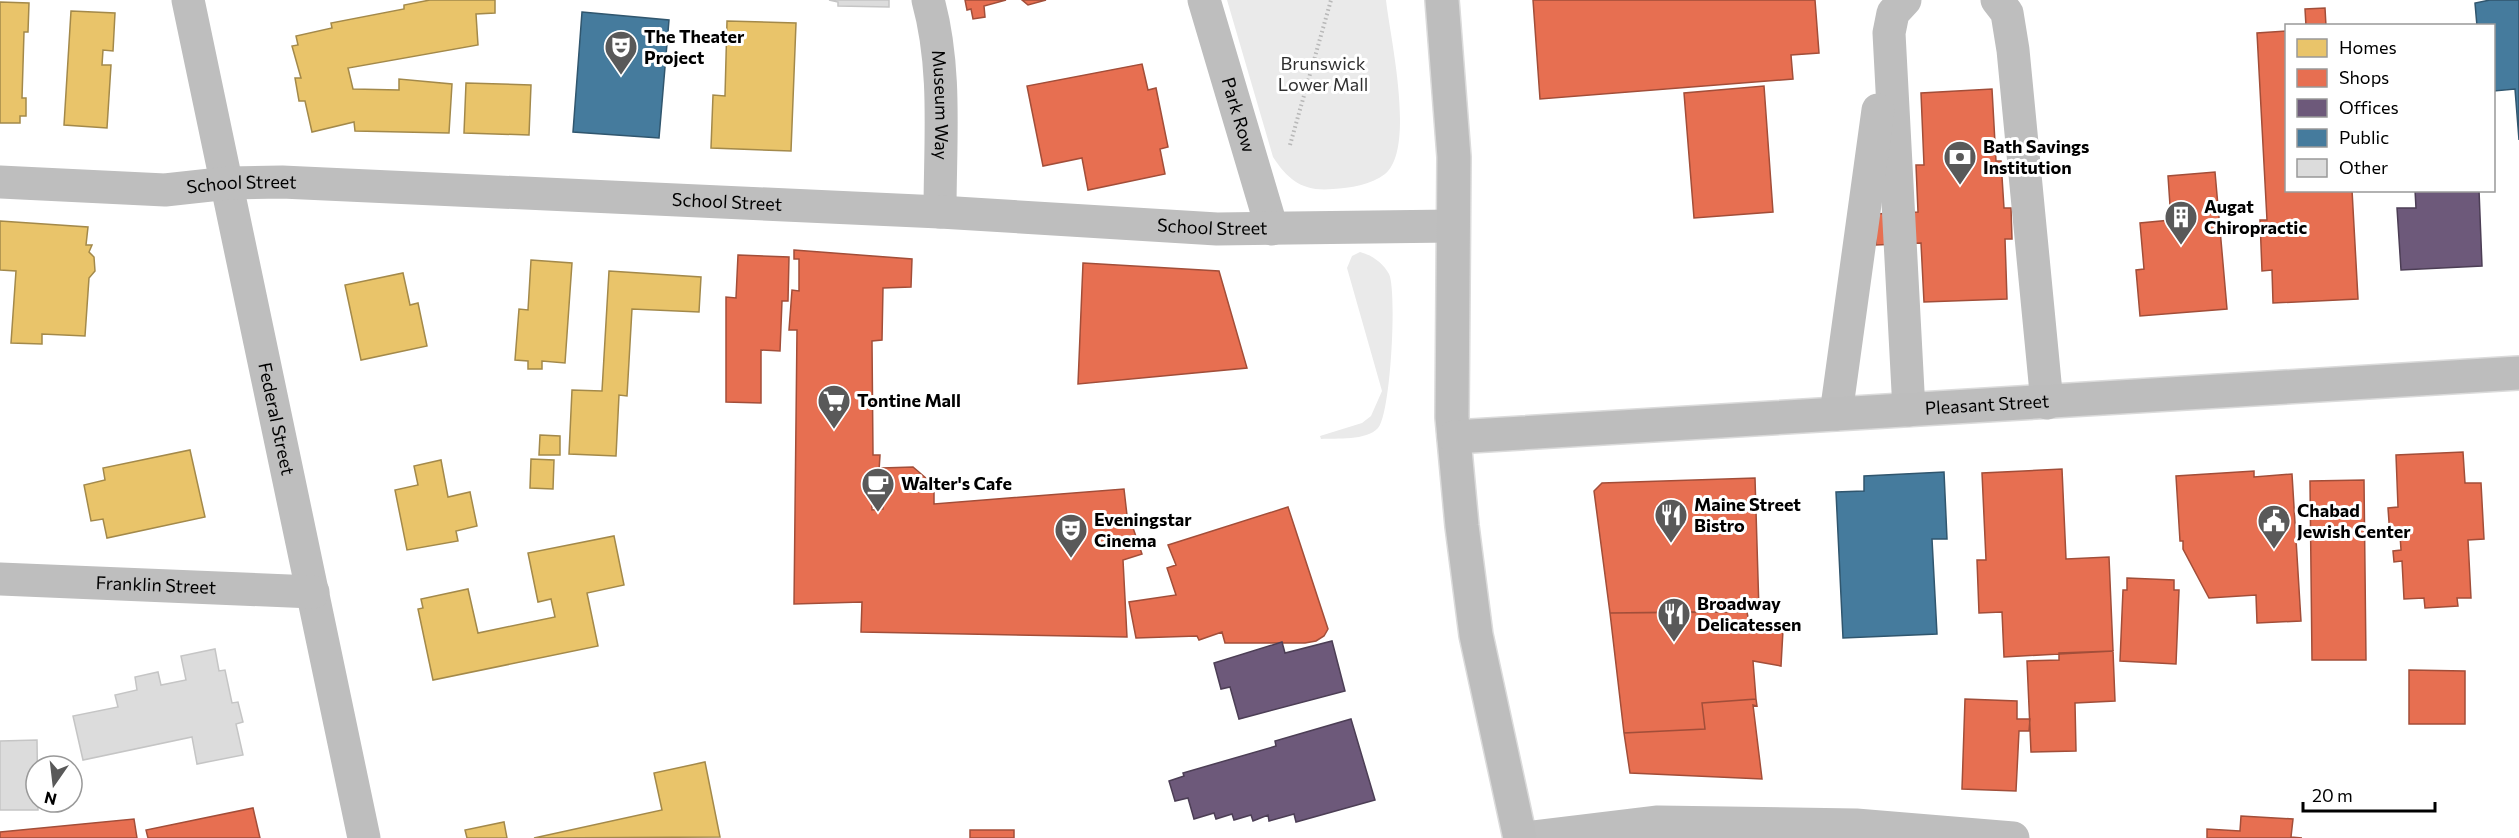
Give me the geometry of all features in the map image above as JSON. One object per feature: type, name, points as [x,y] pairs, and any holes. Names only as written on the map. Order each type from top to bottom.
[{"type":"main road","points":[[1442,0],[1454,157],[1454,437],[1462,526],[1476,635],[1522,838]]},
{"type":"main road","name":"Pleasant Street","points":[[1454,437],[2519,373]]},
{"type":"street","name":"Federal Street","points":[[188,0],[229,183],[364,838]]},
{"type":"street","name":"Museum Way","points":[[928,0],[936,27],[940,83],[940,212]]},
{"type":"street","name":"Park Row","points":[[1204,0],[1272,229]]},
{"type":"street","points":[[1836,414],[1889,33],[1893,12],[1905,0]]},
{"type":"street","points":[[1997,0],[2007,13],[2013,50],[2047,403]]},
{"type":"street","points":[[1889,33],[1909,410]]},
{"type":"street","name":"School Street","points":[[0,182],[165,190],[229,183],[282,182],[940,212],[1217,229],[1453,226]]},
{"type":"street","name":"Franklin Street","points":[[0,579],[313,591]]},
{"type":"street","points":[[1522,838],[1658,822],[1856,825],[2013,838]]},
{"type":"path","points":[[1288,152],[1331,0]]},
{"type":"green space","name":"Brunswick Lower Mall","points":[[1227,0],[1386,0],[1396,65],[1400,118],[1399,141],[1394,161],[1385,174],[1360,185],[1322,189],[1297,183],[1284,172],[1273,157]]},
{"type":"green space","points":[[1360,252],[1373,257],[1384,266],[1389,274],[1391,285],[1391,352],[1383,418],[1378,428],[1366,435],[1321,439],[1320,436],[1362,423],[1371,416],[1382,391],[1347,268],[1352,256]]},
{"type":"building: Homes","points":[[430,0],[495,0],[495,13],[476,14],[478,45],[348,68],[353,89],[399,90],[399,79],[452,84],[449,133],[355,131],[354,122],[312,132],[305,101],[299,101],[295,78],[301,78],[292,46],[298,45],[296,36],[332,28],[331,23],[404,9],[404,5]]},
{"type":"building: Homes","points":[[0,2],[29,3],[28,32],[24,32],[22,98],[26,98],[26,116],[20,116],[20,123],[0,123]]},
{"type":"building: Homes","points":[[71,11],[115,13],[113,51],[103,50],[102,65],[111,65],[107,128],[64,125]]},
{"type":"building: Homes","points":[[727,21],[796,23],[791,151],[711,148],[713,95],[725,96]]},
{"type":"building: Homes","points":[[466,83],[531,85],[529,135],[464,133]]},
{"type":"building: Homes","points":[[0,221],[88,227],[86,245],[92,245],[89,252],[94,257],[95,271],[89,278],[85,336],[42,334],[42,344],[11,343],[16,271],[0,270]]},
{"type":"building: Homes","points":[[531,260],[572,263],[565,363],[542,361],[542,369],[528,369],[528,361],[515,360],[519,309],[528,310]]},
{"type":"building: Homes","points":[[609,271],[701,277],[699,312],[632,309],[627,396],[619,395],[616,456],[569,454],[572,390],[602,391]]},
{"type":"building: Homes","points":[[403,273],[410,305],[418,303],[427,346],[361,360],[345,285]]},
{"type":"building: Homes","points":[[540,435],[560,436],[560,455],[539,455]]},
{"type":"building: Homes","points":[[190,450],[205,517],[107,538],[103,519],[91,521],[84,485],[105,480],[103,468]]},
{"type":"building: Homes","points":[[531,459],[554,460],[553,489],[530,488]]},
{"type":"building: Homes","points":[[441,460],[448,497],[470,492],[477,526],[456,531],[458,541],[407,550],[395,490],[418,485],[414,466]]},
{"type":"building: Homes","points":[[614,536],[624,585],[587,593],[598,646],[433,680],[418,609],[423,608],[421,599],[468,589],[478,633],[555,617],[551,599],[538,602],[528,553]]},
{"type":"building: Homes","points":[[705,762],[720,837],[534,838],[662,810],[654,773]]},
{"type":"building: Homes","points":[[504,822],[507,838],[467,838],[465,830]]},
{"type":"building: Shops","points":[[965,0],[1006,0],[984,6],[985,17],[973,19],[971,9],[967,10]]},
{"type":"building: Shops","points":[[1022,0],[1046,0],[1028,5]]},
{"type":"building: Shops","points":[[1533,0],[1815,0],[1819,53],[1791,55],[1793,79],[1540,99]]},
{"type":"building: Shops","points":[[2325,8],[2326,24],[2306,24],[2305,9]]},
{"type":"building: Shops","points":[[2285,31],[2285,192],[2352,192],[2358,299],[2273,303],[2272,270],[2262,271],[2260,220],[2267,220],[2257,33]]},
{"type":"building: Shops","points":[[1142,64],[1148,90],[1156,88],[1168,147],[1160,149],[1165,174],[1088,190],[1082,158],[1043,166],[1027,86]]},
{"type":"building: Shops","points":[[1764,86],[1773,212],[1694,218],[1684,93]]},
{"type":"building: Shops","name":"Bath Savings Institution","points":[[1992,89],[1996,161],[2001,161],[2004,208],[2011,208],[2012,239],[2005,239],[2007,299],[1924,302],[1921,243],[1876,245],[1875,214],[1918,212],[1916,165],[1924,165],[1921,93]]},
{"type":"building: Shops","name":"Augat Chiropractic","points":[[2215,172],[2227,309],[2140,316],[2136,270],[2144,269],[2140,223],[2171,220],[2168,176]]},
{"type":"building: Shops","name":"Tontine Mall","points":[[794,250],[912,259],[911,287],[883,288],[882,340],[872,341],[873,455],[880,455],[879,471],[871,471],[872,510],[883,509],[882,468],[913,467],[934,485],[934,504],[1124,489],[1128,524],[1132,525],[1142,554],[1123,560],[1127,637],[861,632],[862,602],[794,604],[797,330],[789,330],[792,290],[799,291],[799,259],[794,259]]},
{"type":"building: Shops","points":[[738,255],[789,257],[788,301],[782,301],[780,351],[761,350],[761,403],[726,402],[726,297],[736,298]]},
{"type":"building: Shops","points":[[1083,263],[1219,271],[1247,368],[1078,384]]},
{"type":"building: Shops","points":[[2463,452],[2465,483],[2481,483],[2484,539],[2468,540],[2471,598],[2457,598],[2458,606],[2425,608],[2424,598],[2404,599],[2402,561],[2394,562],[2393,551],[2401,550],[2400,535],[2390,536],[2388,508],[2398,507],[2396,455]]},
{"type":"building: Shops","points":[[2062,469],[2066,559],[2109,557],[2113,651],[2004,657],[2002,612],[1979,613],[1977,560],[1986,560],[1982,473]]},
{"type":"building: Shops","points":[[2254,471],[2254,477],[2292,474],[2301,621],[2257,623],[2256,595],[2209,598],[2183,549],[2183,541],[2180,541],[2176,476]]},
{"type":"building: Shops","points":[[1755,478],[1759,611],[1610,613],[1594,491],[1602,483]]},
{"type":"building: Shops","points":[[2364,480],[2366,660],[2312,660],[2310,481]]},
{"type":"building: Shops","points":[[1288,507],[1328,629],[1324,636],[1316,641],[1305,643],[1225,643],[1222,632],[1199,640],[1197,636],[1136,638],[1129,602],[1176,595],[1167,568],[1176,565],[1168,545]]},
{"type":"building: Shops","points":[[2127,578],[2174,580],[2174,590],[2179,590],[2176,664],[2120,661],[2123,590],[2127,590]]},
{"type":"building: Shops","points":[[1747,612],[1750,628],[1783,630],[1781,666],[1753,661],[1756,699],[1702,703],[1705,729],[1624,733],[1610,613]]},
{"type":"building: Shops","points":[[2113,651],[2115,701],[2075,703],[2076,751],[2031,752],[2027,661],[2059,660],[2059,653]]},
{"type":"building: Shops","points":[[2409,670],[2465,671],[2465,724],[2409,724]]},
{"type":"building: Shops","points":[[1756,699],[1757,706],[1753,705],[1762,779],[1630,773],[1624,733],[1705,729],[1702,703]]},
{"type":"building: Shops","points":[[1965,699],[2017,701],[2017,719],[2030,719],[2029,731],[2019,731],[2016,791],[1962,789]]},
{"type":"building: Shops","points":[[253,808],[260,838],[148,838],[146,830]]},
{"type":"building: Shops","points":[[2241,816],[2293,819],[2291,837],[2302,838],[2207,838],[2207,829],[2240,831]]},
{"type":"building: Shops","points":[[134,819],[137,838],[0,838],[0,832]]},
{"type":"building: Shops","points":[[970,830],[1014,830],[1014,838],[970,838]]},
{"type":"building: Offices","points":[[2415,192],[2479,192],[2482,266],[2401,270],[2397,208],[2416,208]]},
{"type":"building: Offices","points":[[1332,641],[1345,691],[1239,719],[1230,687],[1221,689],[1214,663],[1282,642],[1285,653]]},
{"type":"building: Offices","points":[[1351,719],[1375,800],[1296,822],[1294,814],[1269,821],[1268,815],[1253,821],[1251,815],[1234,820],[1232,814],[1216,819],[1214,813],[1194,819],[1188,798],[1175,801],[1169,781],[1184,776],[1183,773],[1276,746],[1275,741]]},
{"type":"building: Public","points":[[2490,0],[2519,0],[2519,140],[2515,89],[2495,91],[2495,24],[2477,24],[2475,3]]},
{"type":"building: Public","name":"The Theater Project","points":[[582,12],[669,20],[659,138],[573,132]]},
{"type":"building: Public","points":[[1944,472],[1947,539],[1932,539],[1937,634],[1843,638],[1836,492],[1864,491],[1864,476]]},
{"type":"building: Other","points":[[829,0],[889,0],[889,7],[838,6],[838,2]]},
{"type":"building: Other","points":[[215,649],[219,671],[225,670],[232,703],[238,702],[243,722],[236,724],[243,755],[197,764],[192,737],[84,760],[73,716],[118,707],[115,695],[137,690],[135,677],[158,672],[161,685],[186,680],[181,656]]},
{"type":"building: Other","points":[[37,740],[37,754],[24,754],[24,810],[0,810],[0,741]]},
{"type":"place","name":"The Theater Project","points":[[621,76]]},
{"type":"place","name":"Bath Savings Institution","points":[[1960,186]]},
{"type":"place","name":"Augat Chiropractic","points":[[2181,246]]},
{"type":"place","name":"Tontine Mall","points":[[834,430]]},
{"type":"place","name":"Walter's Cafe","points":[[878,513]]},
{"type":"place","name":"Maine Street Bistro","points":[[1671,544]]},
{"type":"place","name":"Chabad Jewish Center","points":[[2274,550]]},
{"type":"place","name":"Eveningstar Cinema","points":[[1071,559]]},
{"type":"place","name":"Broadway Delicatessen","points":[[1674,643]]}]
